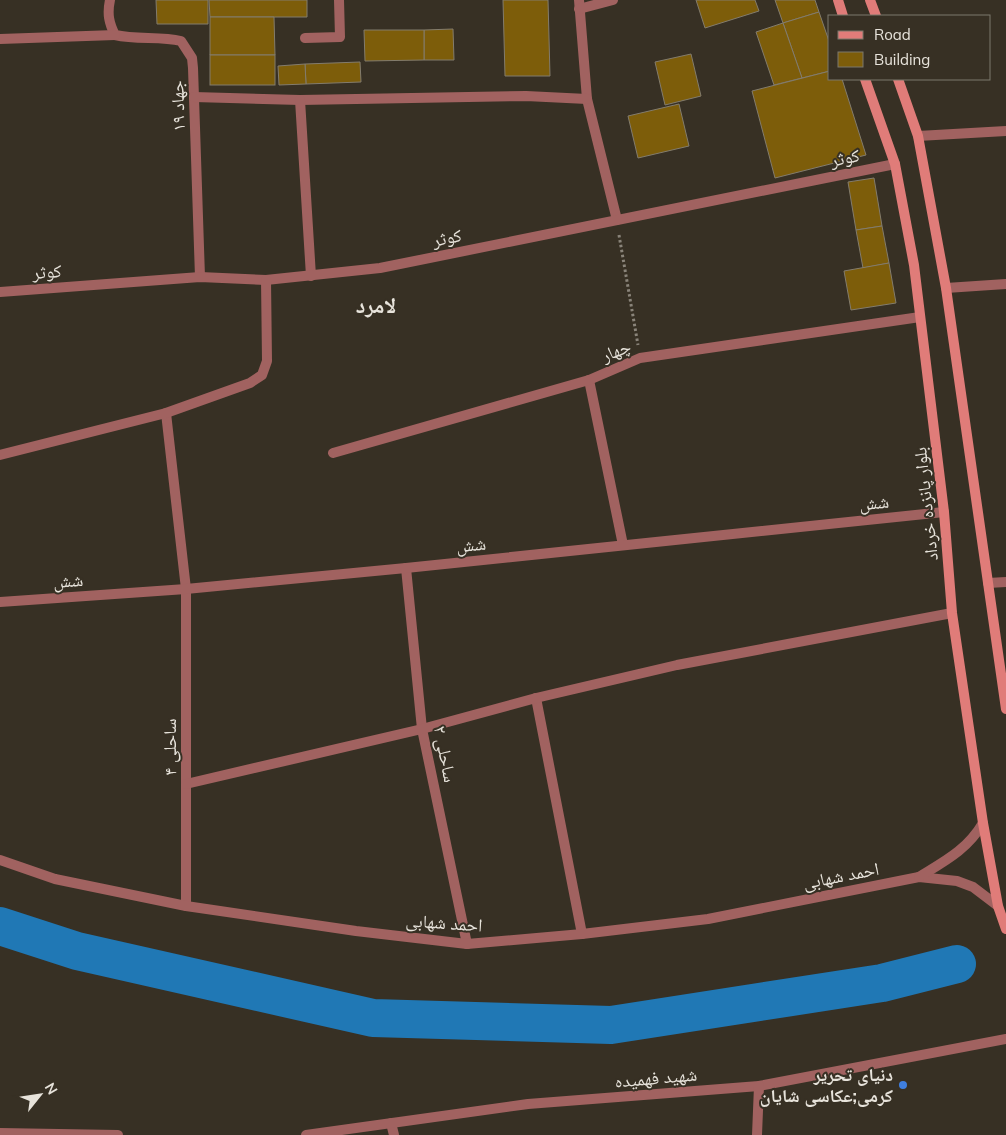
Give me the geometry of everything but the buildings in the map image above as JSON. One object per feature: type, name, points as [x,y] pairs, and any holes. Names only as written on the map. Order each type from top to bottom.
[{"type":"main road","points":[[838,0],[843,15]]},
{"type":"main road","points":[[870,0],[876,15]]},
{"type":"main road","name":"بلوار پانزده خرداد","points":[[865,80],[895,164],[914,265],[944,512],[952,613],[983,823],[998,906],[1006,930]]},
{"type":"main road","points":[[898,80],[918,136],[946,288],[1006,709]]},
{"type":"street","points":[[0,39],[115,35],[107,12],[110,0]]},
{"type":"street","points":[[305,38],[340,37],[339,0]]},
{"type":"street","points":[[614,0],[579,5],[586,99],[617,220]]},
{"type":"street","name":"جهاد ۱۹","points":[[115,35],[126,38],[170,38],[182,42],[192,58],[200,277]]},
{"type":"street","points":[[194,97],[300,100],[526,96],[586,99]]},
{"type":"street","points":[[300,100],[311,276]]},
{"type":"street","points":[[918,136],[1006,131]]},
{"type":"street","name":"کوثر","points":[[0,292],[200,277],[266,280],[380,268],[895,164]]},
{"type":"street","points":[[0,456],[166,413],[250,383],[262,375],[267,361],[266,280]]},
{"type":"street","points":[[946,288],[1006,284]]},
{"type":"street","name":"چهار","points":[[333,453],[589,380],[640,358],[920,317]]},
{"type":"street","points":[[589,380],[622,545]]},
{"type":"street","name":"ساحلی ۴","points":[[166,413],[186,589],[186,906]]},
{"type":"street","name":"شش","points":[[0,602],[186,589],[944,512]]},
{"type":"street","name":"ساحلی ۲","points":[[406,568],[422,729],[467,944]]},
{"type":"street","points":[[988,583],[1006,582]]},
{"type":"street","points":[[186,784],[422,729],[536,698],[677,665],[952,613]]},
{"type":"street","points":[[536,698],[582,934]]},
{"type":"street","name":"احمد شهابی","points":[[920,877],[962,850],[974,838],[983,823]]},
{"type":"street","name":"احمد شهابی","points":[[0,860],[55,878],[186,906],[356,931],[467,944],[582,934],[708,919],[920,877],[957,881],[973,887],[998,906]]},
{"type":"street","name":"شهید فهمیده","points":[[306,1135],[528,1104],[759,1086],[1006,1039]]},
{"type":"street","points":[[757,1135],[759,1086]]},
{"type":"street","points":[[391,1123],[394,1135]]},
{"type":"street","points":[[0,1133],[118,1135]]},
{"type":"path","points":[[617,220],[640,358]]},
{"type":"waterway","points":[[0,926],[77,951],[373,1018],[611,1025],[882,983],[957,964]]},
{"type":"place","name":"دنیای تحریر کرمی;عکاسی شایان","points":[[903,1085]]},
{"type":"district","name":"لامرد","points":[[376,305]]}]
